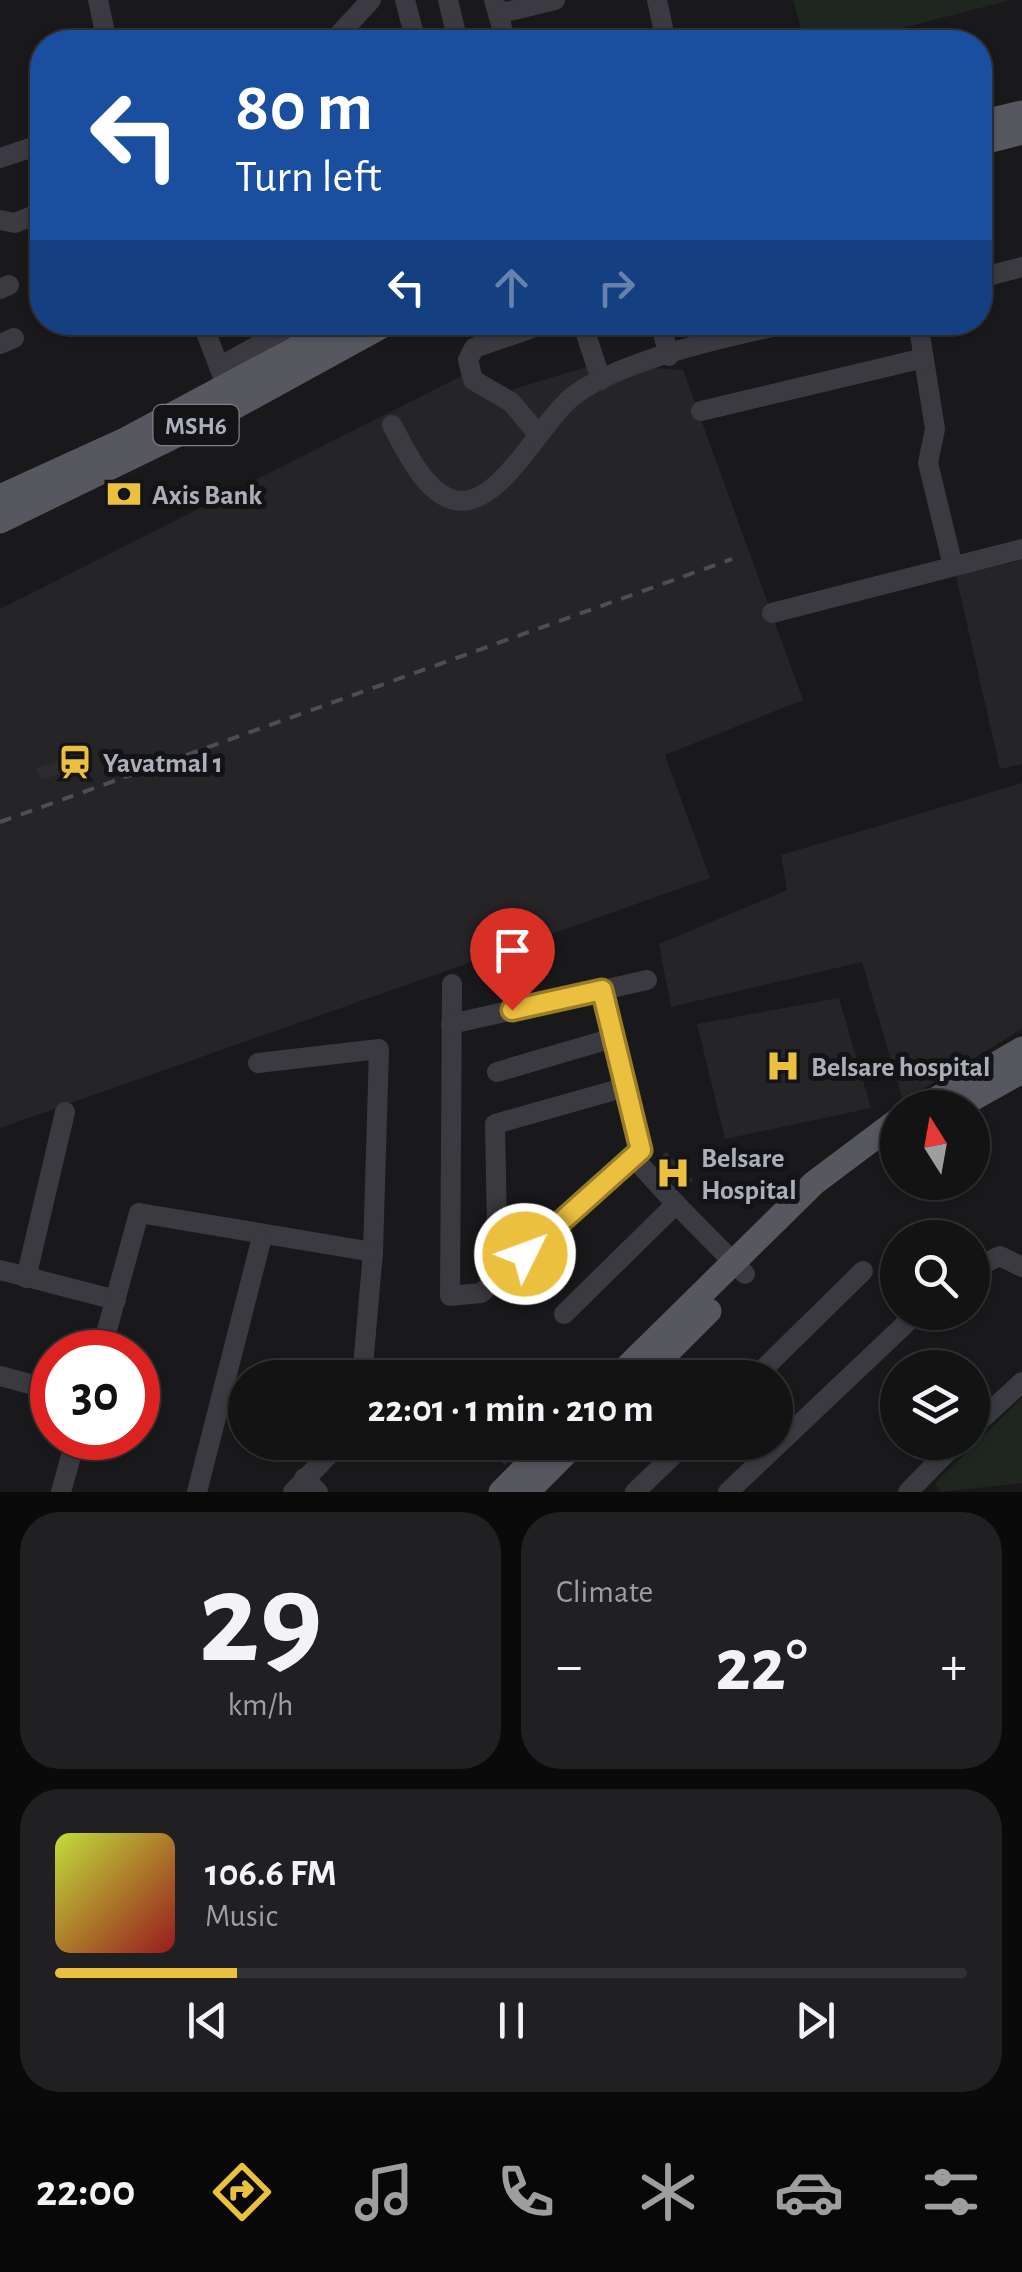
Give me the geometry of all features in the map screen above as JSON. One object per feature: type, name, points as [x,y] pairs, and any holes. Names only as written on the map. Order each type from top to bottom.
[{"type":"main road","points":[[992,120],[1022,113]]},
{"type":"main road","points":[[992,140],[1022,132]]},
{"type":"main road","name":"MSH6","points":[[0,497],[223,377],[317,335]]},
{"type":"main road","name":"MSH6","points":[[0,521],[236,406],[365,335]]},
{"type":"main road","points":[[951,1090],[1022,1048]]},
{"type":"main road","points":[[988,1090],[1022,1071]]},
{"type":"main road","points":[[658,1360],[814,1183],[880,1134]]},
{"type":"main road","points":[[636,1360],[835,1184],[880,1153]]},
{"type":"main road","points":[[501,1492],[537,1482],[559,1460]]},
{"type":"street","points":[[98,0],[104,30]]},
{"type":"street","points":[[343,30],[371,0]]},
{"type":"street","points":[[448,0],[455,30]]},
{"type":"street","points":[[496,7],[554,0]]},
{"type":"street","points":[[658,0],[663,30]]},
{"type":"street","points":[[408,1],[414,30]]},
{"type":"street","points":[[0,158],[30,148]]},
{"type":"street","points":[[0,220],[15,222],[30,216]]},
{"type":"street","points":[[992,275],[1022,267]]},
{"type":"street","points":[[207,335],[223,377],[282,335]]},
{"type":"street","points":[[512,335],[474,348],[468,360],[474,380],[511,402],[537,434]]},
{"type":"street","points":[[586,335],[602,380]]},
{"type":"street","points":[[663,335],[669,356]]},
{"type":"street","points":[[392,424],[424,477],[452,499],[462,501],[504,478],[537,434],[572,397],[602,380],[669,356],[748,335]]},
{"type":"street","points":[[920,335],[935,429],[928,463],[954,566]]},
{"type":"street","points":[[701,411],[924,358]]},
{"type":"street","points":[[772,613],[1022,549]]},
{"type":"street","points":[[451,1024],[646,980]]},
{"type":"street","points":[[452,984],[450,1296],[481,1293],[641,1150],[602,990]]},
{"type":"street","points":[[497,1072],[614,1038]]},
{"type":"street","points":[[258,1063],[379,1049],[373,1252],[364,1360]]},
{"type":"street","points":[[498,1278],[496,1124],[626,1087]]},
{"type":"street","points":[[26,1278],[65,1112]]},
{"type":"street","points":[[633,1157],[739,1268]]},
{"type":"street","points":[[564,1314],[676,1204]]},
{"type":"street","points":[[107,1330],[139,1213],[262,1237],[373,1252]]},
{"type":"street","points":[[197,1492],[262,1237]]},
{"type":"street","points":[[990,1261],[1000,1256],[1022,1267]]},
{"type":"street","points":[[0,1270],[116,1300]]},
{"type":"street","points":[[773,1360],[864,1271]]},
{"type":"street","points":[[729,1492],[899,1330]]},
{"type":"street","points":[[0,1376],[30,1384]]},
{"type":"street","points":[[990,1411],[1022,1382]]},
{"type":"street","points":[[61,1492],[70,1460]]},
{"type":"street","points":[[305,1487],[327,1460]]},
{"type":"street","points":[[635,1492],[668,1460]]},
{"type":"street","points":[[908,1492],[939,1460]]},
{"type":"shaded area","points":[[793,0],[1011,0],[895,30],[802,30]]},
{"type":"shaded area","points":[[596,364],[683,370],[803,700],[665,755],[710,878],[0,1128],[0,609],[469,372],[491,396]]},
{"type":"shaded area","points":[[1022,560],[1022,764],[1000,769],[956,576]]},
{"type":"shaded area","points":[[1022,783],[1022,1029],[921,1090],[900,1090],[862,962],[671,1007],[659,944],[787,890],[781,855]]},
{"type":"shaded area","name":"Belsare hospital","points":[[839,998],[871,1108],[725,1139],[697,1024]]},
{"type":"shaded area","points":[[1022,1398],[1022,1483],[941,1492],[935,1483],[959,1460],[990,1460],[990,1429]]},
{"type":"building","points":[[77,756],[80,768],[41,780],[37,768]]},
{"type":"building","points":[[666,1152],[693,1180],[682,1190],[656,1162]]},
{"type":"railway","points":[[0,822],[732,559]]},
{"type":"place","name":"Axis Bank","points":[[124,494]]},
{"type":"place","name":"Yavatmal 1","points":[[75,762]]},
{"type":"place","name":"Belsare hospital","points":[[783,1066]]},
{"type":"place","name":"Belsare Hospital","points":[[673,1173]]},
{"type":"route","points":[[512,1010],[602,990],[641,1150],[525,1254]]}]
